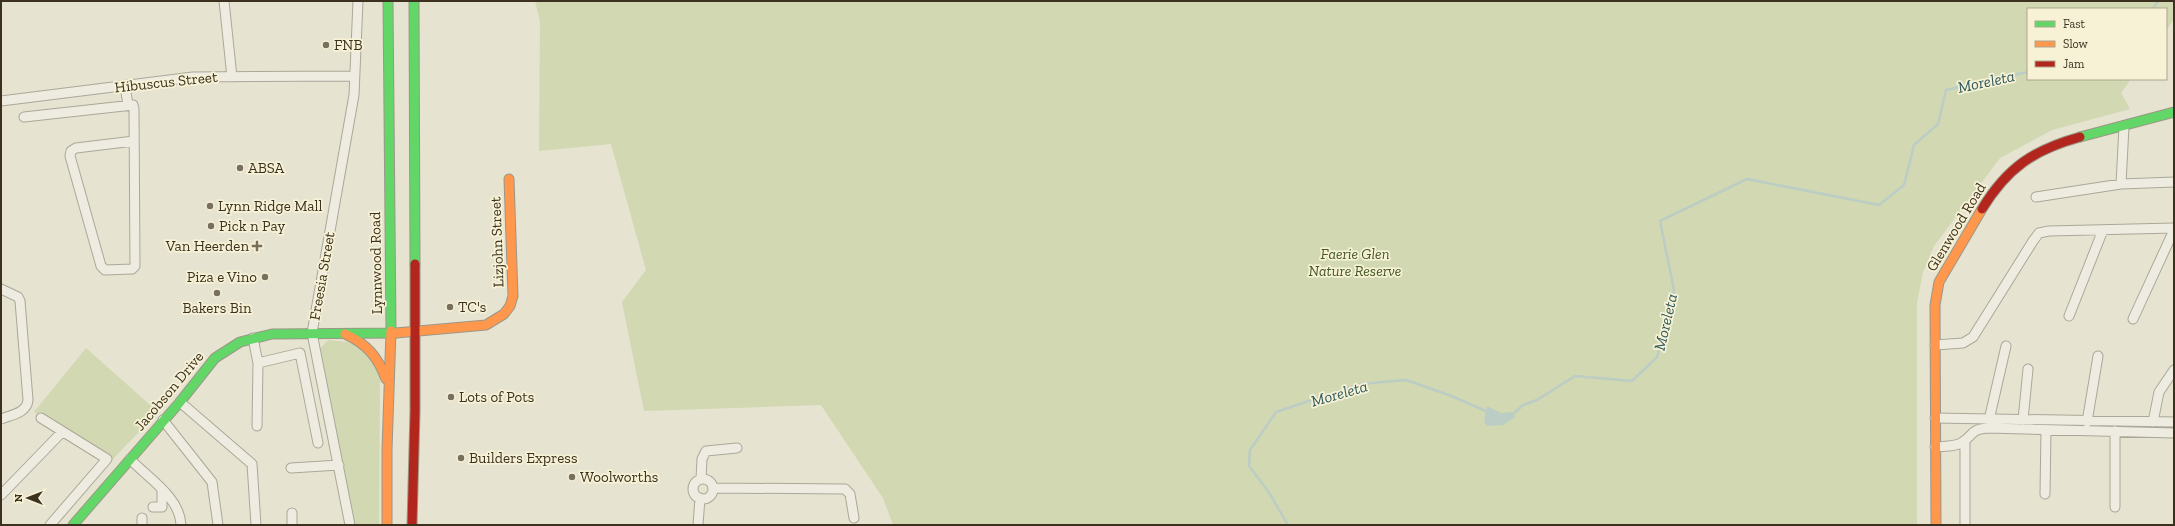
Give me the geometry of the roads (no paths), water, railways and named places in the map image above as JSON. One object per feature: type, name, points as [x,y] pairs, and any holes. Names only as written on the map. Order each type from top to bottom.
[{"type":"street","points":[[224,1],[232,76]]},
{"type":"street","name":"Freesia Street","points":[[350,525],[312,333],[354,95],[358,1]]},
{"type":"street","name":"Lynnwood Road","points":[[387,525],[387,450],[391,334],[388,1]]},
{"type":"street","points":[[412,525],[415,411],[414,1]]},
{"type":"street","name":"Hibuscus Street","points":[[1,101],[192,77],[355,76]]},
{"type":"street","points":[[125,86],[128,105]]},
{"type":"street","points":[[24,117],[133,105],[134,109],[135,266],[132,269],[104,270],[101,266],[70,156],[76,148],[134,142]]},
{"type":"street","name":"Glenwood Road","points":[[1936,525],[1936,300],[1942,275],[2000,181],[2020,163],[2041,150],[2174,112]]},
{"type":"street","points":[[2121,184],[2124,126]]},
{"type":"street","name":"Lizjohn Street","points":[[414,332],[486,325],[496,321],[507,313],[513,296],[509,179]]},
{"type":"street","points":[[2036,197],[2121,184],[2174,182]]},
{"type":"street","points":[[1935,345],[1963,343],[1974,337],[2033,241],[2040,233],[2049,231],[2174,229],[2133,319]]},
{"type":"street","points":[[2069,316],[2103,230]]},
{"type":"street","points":[[1,289],[14,295],[20,301],[28,400],[27,406],[24,410],[1,419]]},
{"type":"street","name":"Jacobson Drive","points":[[73,525],[180,402],[215,358],[240,342],[272,334],[391,334],[414,332]]},
{"type":"street","points":[[345,334],[362,341],[374,352],[382,366],[389,389]]},
{"type":"street","points":[[253,338],[258,363],[257,426]]},
{"type":"street","points":[[1989,420],[2006,346]]},
{"type":"street","points":[[258,363],[300,353],[318,444]]},
{"type":"street","points":[[2087,422],[2098,356]]},
{"type":"street","points":[[2023,420],[2028,368]]},
{"type":"street","points":[[2153,422],[2159,392],[2174,370]]},
{"type":"street","points":[[180,402],[252,464],[256,525]]},
{"type":"street","points":[[41,418],[107,459],[50,525]]},
{"type":"street","points":[[1935,418],[2087,422],[2174,422]]},
{"type":"street","points":[[163,420],[212,482],[218,525]]},
{"type":"street","points":[[1935,447],[1958,444],[1965,440],[1971,433],[1979,429],[2174,433]]},
{"type":"street","points":[[2045,494],[2046,430]]},
{"type":"street","points":[[2115,431],[2115,507]]},
{"type":"street","points":[[1,495],[62,432]]},
{"type":"street","points":[[1965,440],[1965,525]]},
{"type":"street","points":[[713,488],[709,496],[700,498],[695,495],[693,489],[696,483],[701,479],[702,458],[706,451],[737,448]]},
{"type":"street","points":[[130,459],[170,497],[181,520],[181,525]]},
{"type":"street","points":[[291,468],[339,465]]},
{"type":"street","points":[[701,479],[710,482],[713,488]]},
{"type":"street","points":[[713,488],[845,490],[850,494],[854,518]]},
{"type":"street","points":[[153,507],[162,507],[162,489]]},
{"type":"street","points":[[698,525],[700,498]]},
{"type":"street","points":[[292,514],[292,525]]},
{"type":"waterway","name":"Moreleta","points":[[2154,8],[2158,1]]},
{"type":"waterway","name":"Moreleta","points":[[1512,415],[1523,405],[1537,400],[1575,376],[1632,381],[1657,357],[1674,290],[1660,221],[1747,179],[1879,205],[1904,185],[1914,145],[1938,124],[1946,90],[2027,72]]},
{"type":"waterway","name":"Moreleta","points":[[1288,525],[1268,491],[1249,466],[1250,450],[1276,412],[1360,384],[1406,380],[1449,395],[1488,412]]},
{"type":"place","name":"FNB","points":[[326,45]]},
{"type":"place","name":"ABSA","points":[[240,168]]},
{"type":"place","name":"Lynn Ridge Mall","points":[[210,206]]},
{"type":"place","name":"Pick n Pay","points":[[211,226]]},
{"type":"place","name":"Van Heerden","points":[[257,246]]},
{"type":"place","name":"Piza e Vino","points":[[265,277]]},
{"type":"place","name":"Bakers Bin","points":[[217,293]]},
{"type":"place","name":"TC's","points":[[450,307]]},
{"type":"place","name":"Lots of Pots","points":[[451,397]]},
{"type":"place","name":"Builders Express","points":[[461,458]]},
{"type":"place","name":"Woolworths","points":[[572,477]]},
{"type":"park label","name":"Faerie Glen Nature Reserve","points":[[1355,262]]}]
